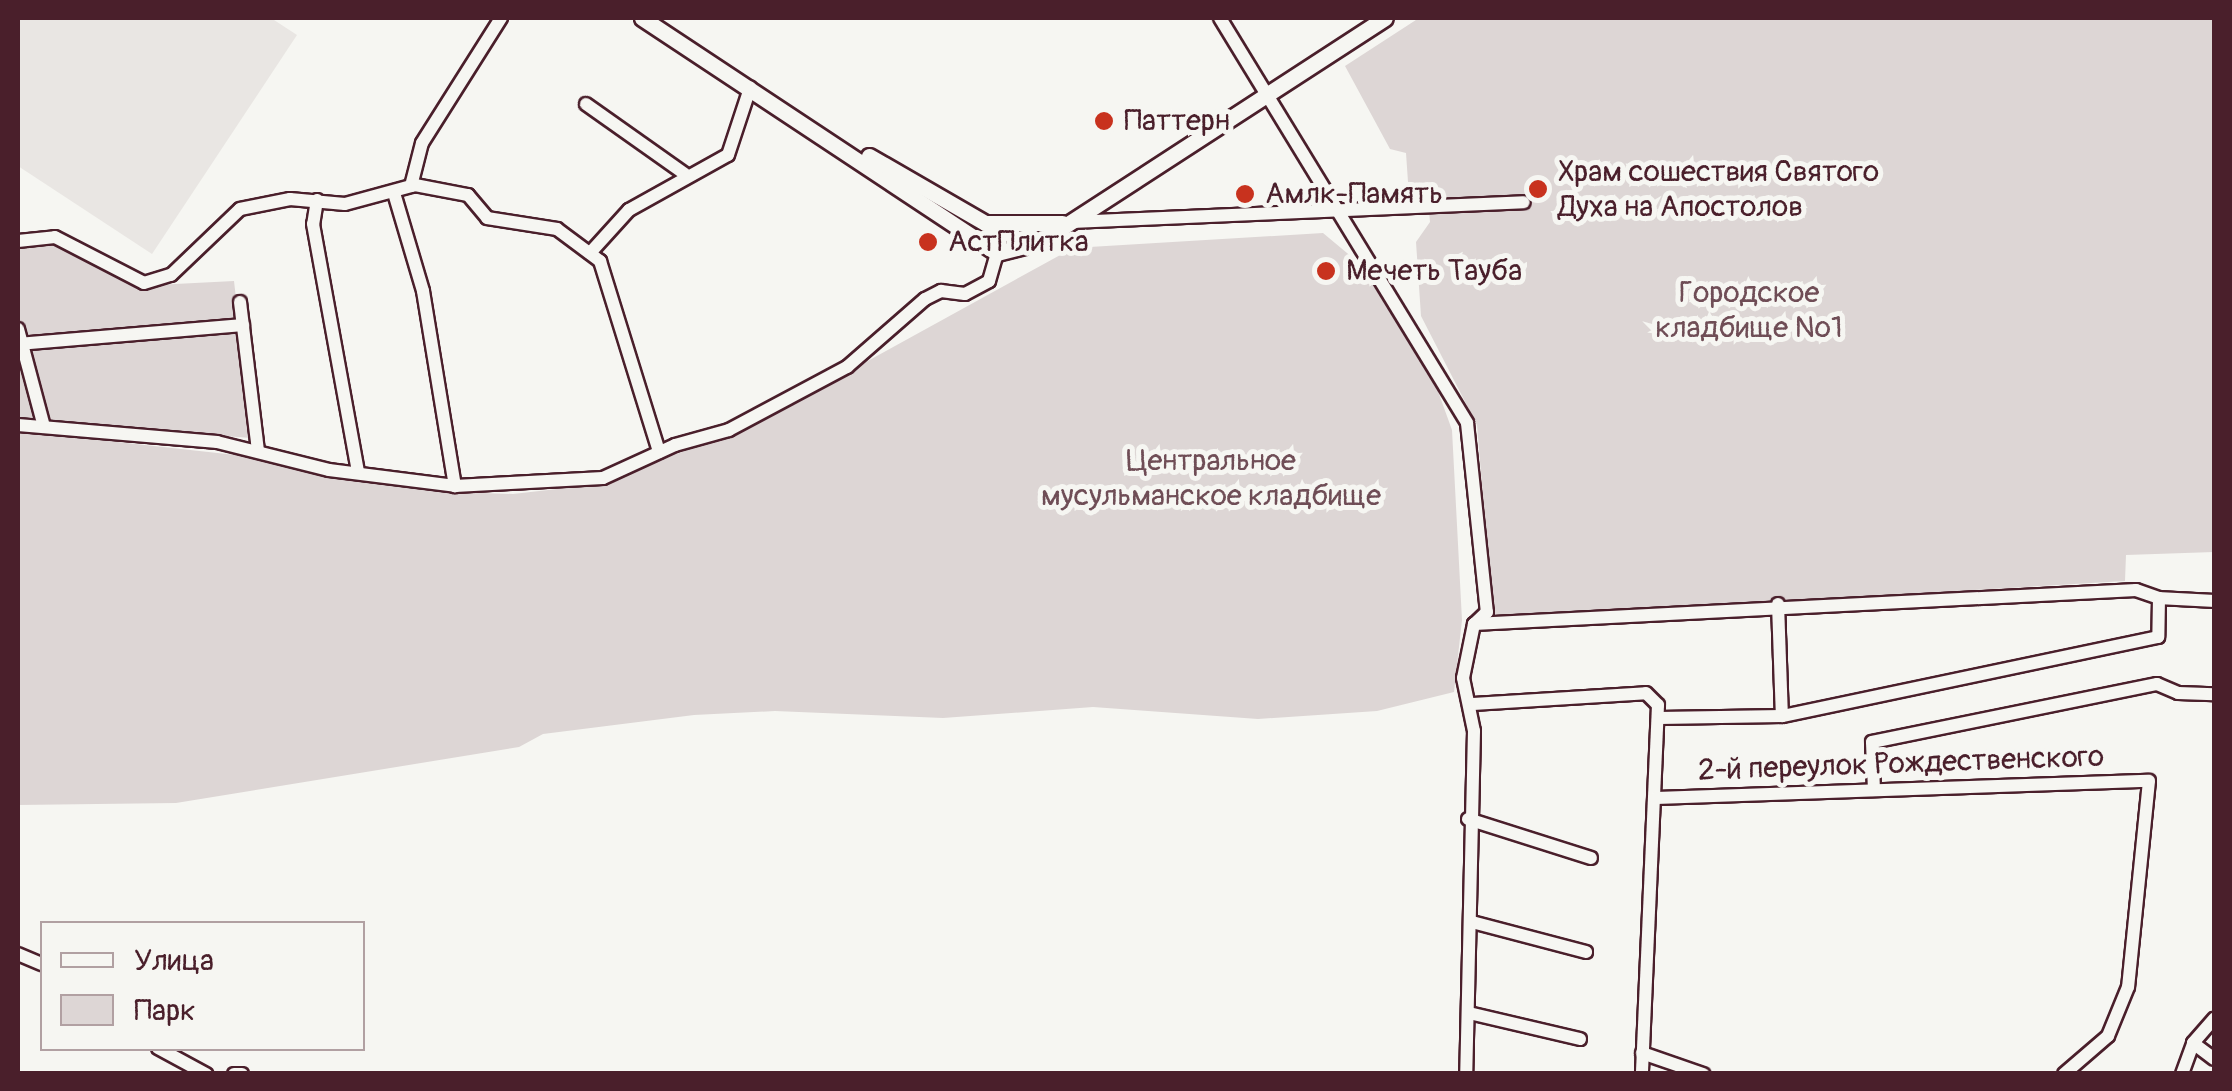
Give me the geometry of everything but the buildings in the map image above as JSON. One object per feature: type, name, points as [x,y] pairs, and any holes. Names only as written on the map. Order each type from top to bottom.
[{"type":"main road","points":[[642,18],[991,225],[997,253]]},
{"type":"main road","points":[[715,64],[978,244],[997,253],[1040,242],[1385,18]]},
{"type":"main road","points":[[978,244],[978,226],[1065,223]]},
{"type":"street","points":[[411,186],[422,142],[501,18]]},
{"type":"street","points":[[1220,18],[1467,423],[1487,612],[1474,624],[1464,678],[1473,704],[1468,818],[1472,922],[1466,1074]]},
{"type":"street","points":[[590,253],[629,210],[685,174],[728,154],[750,88]]},
{"type":"street","points":[[586,104],[685,174]]},
{"type":"street","points":[[18,241],[55,237],[144,283],[171,276],[240,209],[316,200],[345,204],[411,186],[468,196],[487,218],[557,229],[600,261],[659,452]]},
{"type":"street","points":[[394,192],[424,292],[455,486]]},
{"type":"street","points":[[316,200],[313,224],[358,471]]},
{"type":"street","points":[[1065,223],[1524,202]]},
{"type":"street","points":[[18,425],[258,450],[455,486],[564,485],[603,478],[659,452],[729,430],[847,368],[925,299],[941,291],[965,294],[990,281],[997,253]]},
{"type":"street","points":[[240,302],[258,450]]},
{"type":"street","points":[[44,427],[19,338],[243,325]]},
{"type":"street","points":[[1474,624],[1778,604],[2136,590],[2159,598],[2214,601]]},
{"type":"street","points":[[1659,718],[1782,716],[2158,636],[2159,598]]},
{"type":"street","points":[[1778,604],[1782,716]]},
{"type":"street","points":[[1874,790],[1872,742],[2157,684],[2178,693],[2214,694]]},
{"type":"street","points":[[1473,704],[1646,693],[1658,705],[1642,1074]]},
{"type":"street","name":"2-й переулок Рождественского","points":[[1656,798],[2149,781],[2128,986],[2108,1036],[2064,1074]]},
{"type":"street","points":[[1468,818],[1591,858]]},
{"type":"street","points":[[1472,922],[1586,952]]},
{"type":"street","points":[[1469,1013],[1580,1039]]},
{"type":"street","points":[[2182,1074],[2193,1042],[2214,1019]]},
{"type":"street","points":[[2193,1042],[2214,1059]]},
{"type":"street","points":[[164,1051],[206,1074]]},
{"type":"street","points":[[1642,1053],[1703,1074]]},
{"type":"street","points":[[234,1074],[242,1074]]},
{"type":"shaded area","points":[[18,18],[271,18],[297,35],[152,254],[18,166]]},
{"type":"green space","name":"Городское кладбище №1","points":[[1419,18],[2214,18],[2214,552],[2126,555],[2125,581],[1493,619],[1477,425],[1421,316],[1416,242],[1430,222],[1428,199],[1408,182],[1406,153],[1390,149],[1345,66]]},
{"type":"green space","name":"Центральное мусульманское кладбище","points":[[1323,233],[1359,263],[1435,383],[1452,430],[1462,620],[1454,692],[1377,711],[1258,719],[1093,707],[943,718],[775,711],[694,715],[543,734],[519,747],[176,803],[18,805],[18,431],[291,461],[427,491],[513,494],[601,484],[755,423],[1073,248]]},
{"type":"green space","points":[[44,243],[66,248],[136,286],[234,281],[252,438],[18,422],[18,246]]},
{"type":"place","name":"Паттерн","points":[[1104,121]]},
{"type":"place","name":"Храм сошествия Святого Духа на Апостолов","points":[[1538,189]]},
{"type":"place","name":"Амлк-Память","points":[[1245,194]]},
{"type":"place","name":"АстПлитка","points":[[928,242]]},
{"type":"place","name":"Мечеть Тауба","points":[[1326,271]]}]
